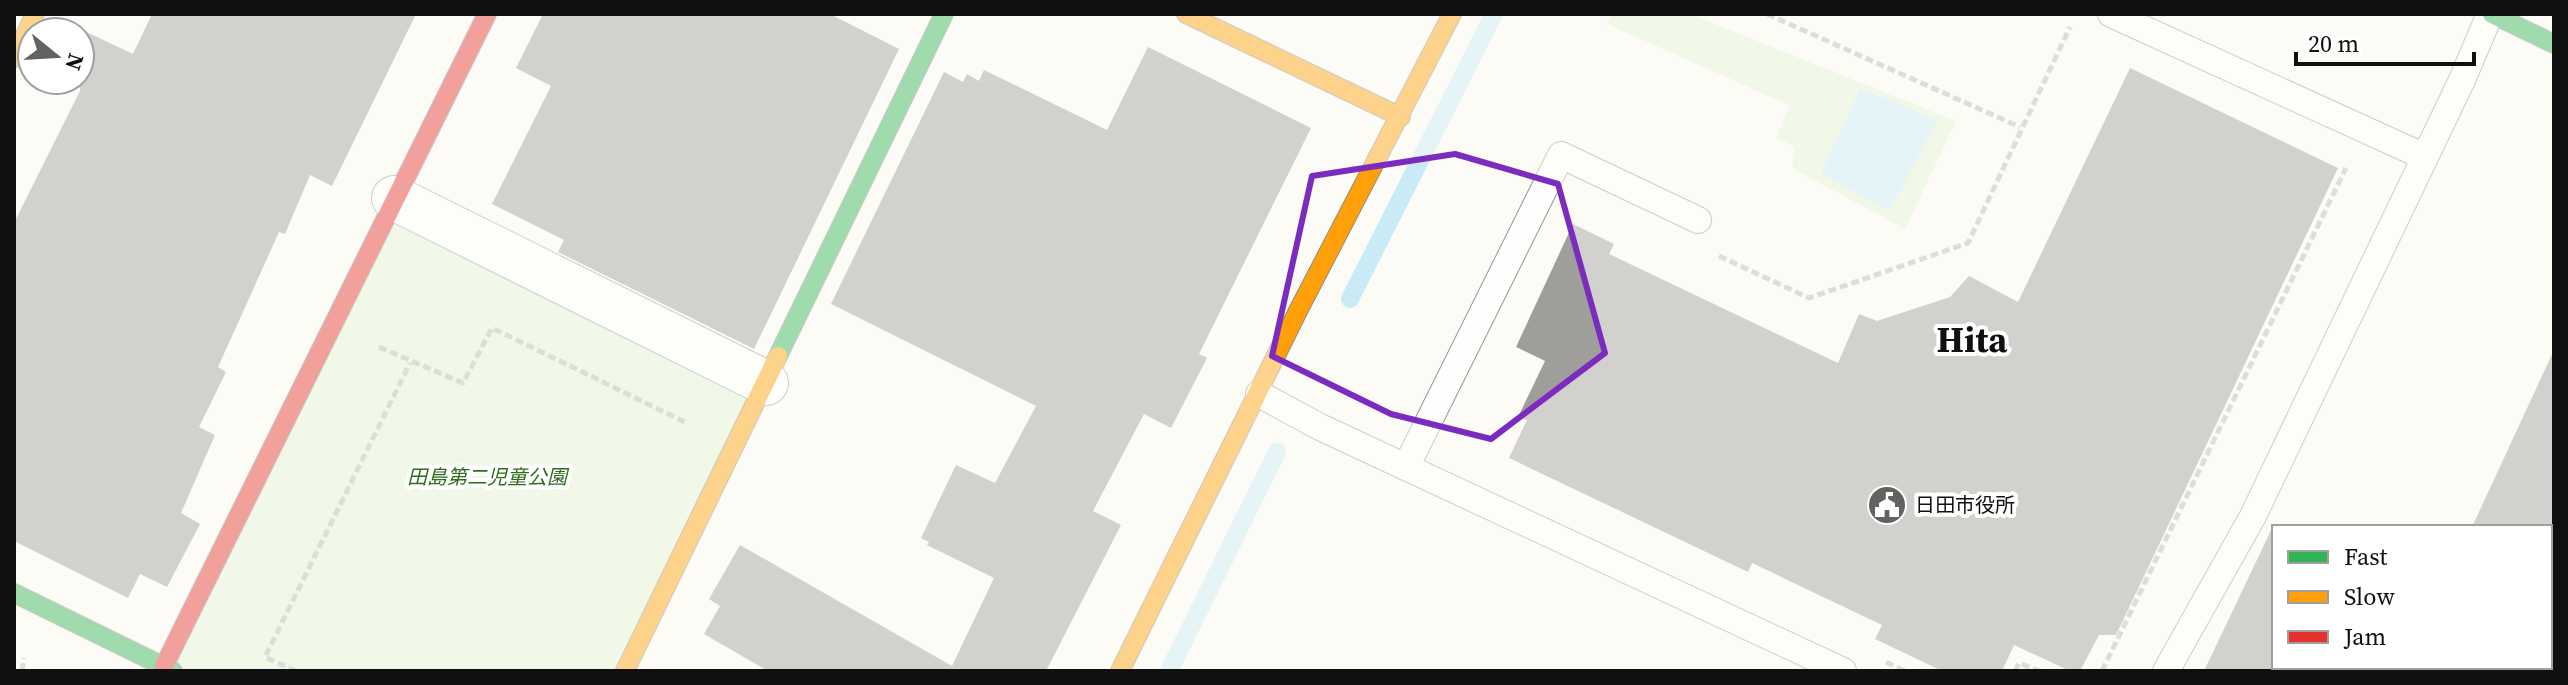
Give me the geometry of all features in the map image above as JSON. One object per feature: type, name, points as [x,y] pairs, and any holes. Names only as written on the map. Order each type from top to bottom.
[{"type":"street","points":[[14,58],[35,14]]},
{"type":"street","points":[[14,593],[169,669],[332,323],[487,14]]},
{"type":"street","points":[[625,671],[944,14]]},
{"type":"street","points":[[1186,14],[1401,117]]},
{"type":"street","points":[[1120,671],[1298,311],[1452,14]]},
{"type":"street","points":[[2491,14],[2554,44]]},
{"type":"street","points":[[394,198],[766,383]]},
{"type":"lane","points":[[2111,14],[2425,157]]},
{"type":"lane","points":[[2166,671],[2253,516],[2491,14]]},
{"type":"lane","points":[[1406,467],[1561,155],[1698,220]]},
{"type":"lane","points":[[1259,394],[1406,467],[1843,671]]},
{"type":"path","points":[[1767,14],[2020,127]]},
{"type":"path","points":[[1713,253],[1809,298],[1968,243],[2020,127],[2071,25],[2085,32]]},
{"type":"path","points":[[2102,671],[2351,158],[2411,186]]},
{"type":"path","points":[[332,323],[410,363],[463,383],[492,328],[735,446]]},
{"type":"path","points":[[296,671],[265,657],[410,363]]},
{"type":"path","points":[[2015,671],[2019,663],[2039,671]]},
{"type":"highlighted area","points":[[1455,154],[1558,184],[1605,353],[1491,439],[1391,414],[1272,356],[1312,176]]},
{"type":"green space","points":[[1611,14],[1690,14],[1956,121],[1905,229],[1792,168],[1795,147],[1777,138],[1789,105],[1607,24]]},
{"type":"green space","name":"田島第二児童公園","points":[[398,216],[751,394],[616,671],[188,671],[175,665]]},
{"type":"water","points":[[1860,88],[1937,120],[1890,211],[1821,174]]},
{"type":"building","points":[[152,14],[416,14],[332,186],[310,175],[285,234],[279,232],[218,367],[226,372],[199,427],[215,435],[181,513],[200,524],[167,587],[140,574],[128,598],[14,541],[14,223],[78,96],[96,96],[96,37],[133,54]]},
{"type":"building","points":[[543,14],[830,14],[899,49],[754,349],[558,252],[564,240],[492,204],[551,86],[516,68]]},
{"type":"building","points":[[1148,47],[1311,128],[1199,354],[1207,358],[1171,428],[1144,414],[1093,511],[1121,525],[1046,671],[768,671],[704,634],[720,606],[709,599],[740,545],[952,666],[994,578],[927,545],[929,542],[921,538],[956,465],[995,483],[1036,406],[831,304],[944,72],[963,82],[967,74],[979,81],[984,70],[1107,130]]},
{"type":"building","points":[[2130,68],[2338,168],[2116,635],[2099,635],[2080,671],[2070,671],[2014,645],[2002,671],[1942,671],[1875,639],[1882,625],[1752,563],[1748,572],[1509,458],[1527,420],[1518,417],[1545,361],[1516,347],[1573,224],[1614,244],[1609,254],[1838,363],[1859,314],[1877,321],[1950,297],[1969,276],[2018,302]]},
{"type":"building","points":[[2554,350],[2554,527],[2473,525]]},
{"type":"building","points":[[2272,528],[2274,671],[2204,671]]},
{"type":"waterway","points":[[1350,299],[1494,14]]},
{"type":"waterway","points":[[1169,671],[1277,452]]},
{"type":"traffic: fast","points":[[778,356],[944,14]]},
{"type":"traffic: fast","points":[[2492,14],[2554,44]]},
{"type":"traffic: fast","points":[[14,593],[173,671]]},
{"type":"traffic: slow","points":[[14,58],[35,14]]},
{"type":"traffic: slow","points":[[1186,14],[1401,117]]},
{"type":"traffic: slow","points":[[1120,671],[1298,311],[1452,14]]},
{"type":"traffic: slow","points":[[625,671],[778,356]]},
{"type":"traffic: jam","points":[[164,666],[487,14]]},
{"type":"place","name":"日田市役所","points":[[1887,505]]},
{"type":"district","name":"Hita","points":[[1972,339]]}]
